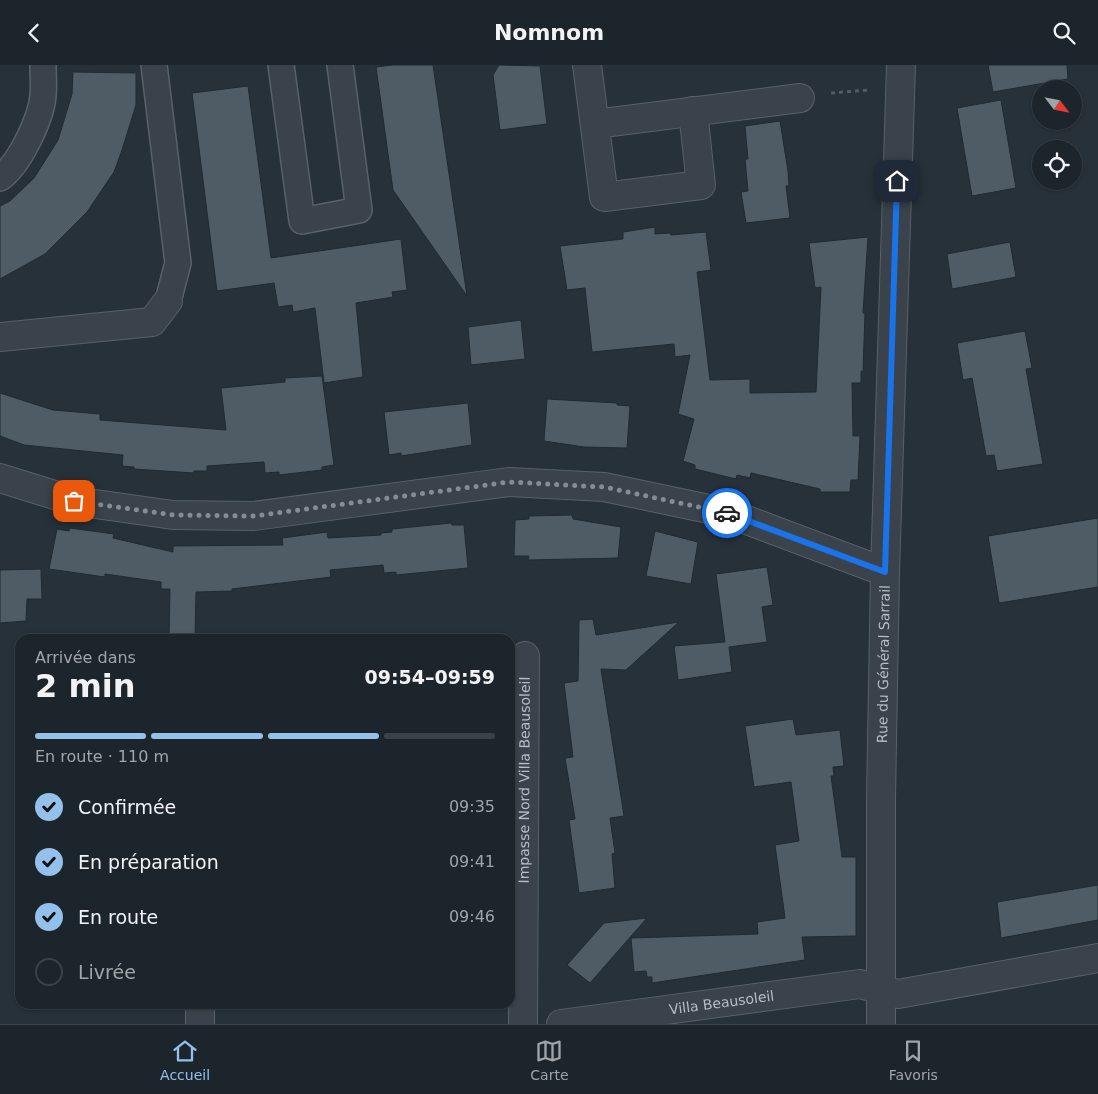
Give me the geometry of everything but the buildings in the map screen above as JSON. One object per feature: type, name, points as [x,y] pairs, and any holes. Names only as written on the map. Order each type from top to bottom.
[{"type":"street","points":[[0,177],[6,173],[24,149],[33,126],[43,98],[43,65]]},
{"type":"street","points":[[0,337],[152,321],[168,301],[178,263],[154,65]]},
{"type":"street","points":[[281,65],[302,221],[360,210],[340,65]]},
{"type":"street","points":[[587,65],[604,197],[701,185],[693,111]]},
{"type":"street","name":"Rue du Général Sarrail","points":[[882,1024],[881,799],[885,572],[901,65]]},
{"type":"street","points":[[595,124],[813,96]]},
{"type":"street","points":[[0,478],[74,501],[173,515],[254,516],[509,482],[604,487],[728,513],[885,572]]},
{"type":"street","name":"Impasse Nord Villa Beausoleil","points":[[523,1024],[525,656]]},
{"type":"street","name":"Villa Beausoleil","points":[[561,1024],[860,984],[898,994],[1098,958]]},
{"type":"street","points":[[200,1009],[200,1024]]},
{"type":"path","points":[[813,96],[871,90]]},
{"type":"way so far","points":[[74,501],[173,515],[254,516],[509,482],[604,487],[727,513]]},
{"type":"route","points":[[727,513],[885,572],[897,181]]}]
